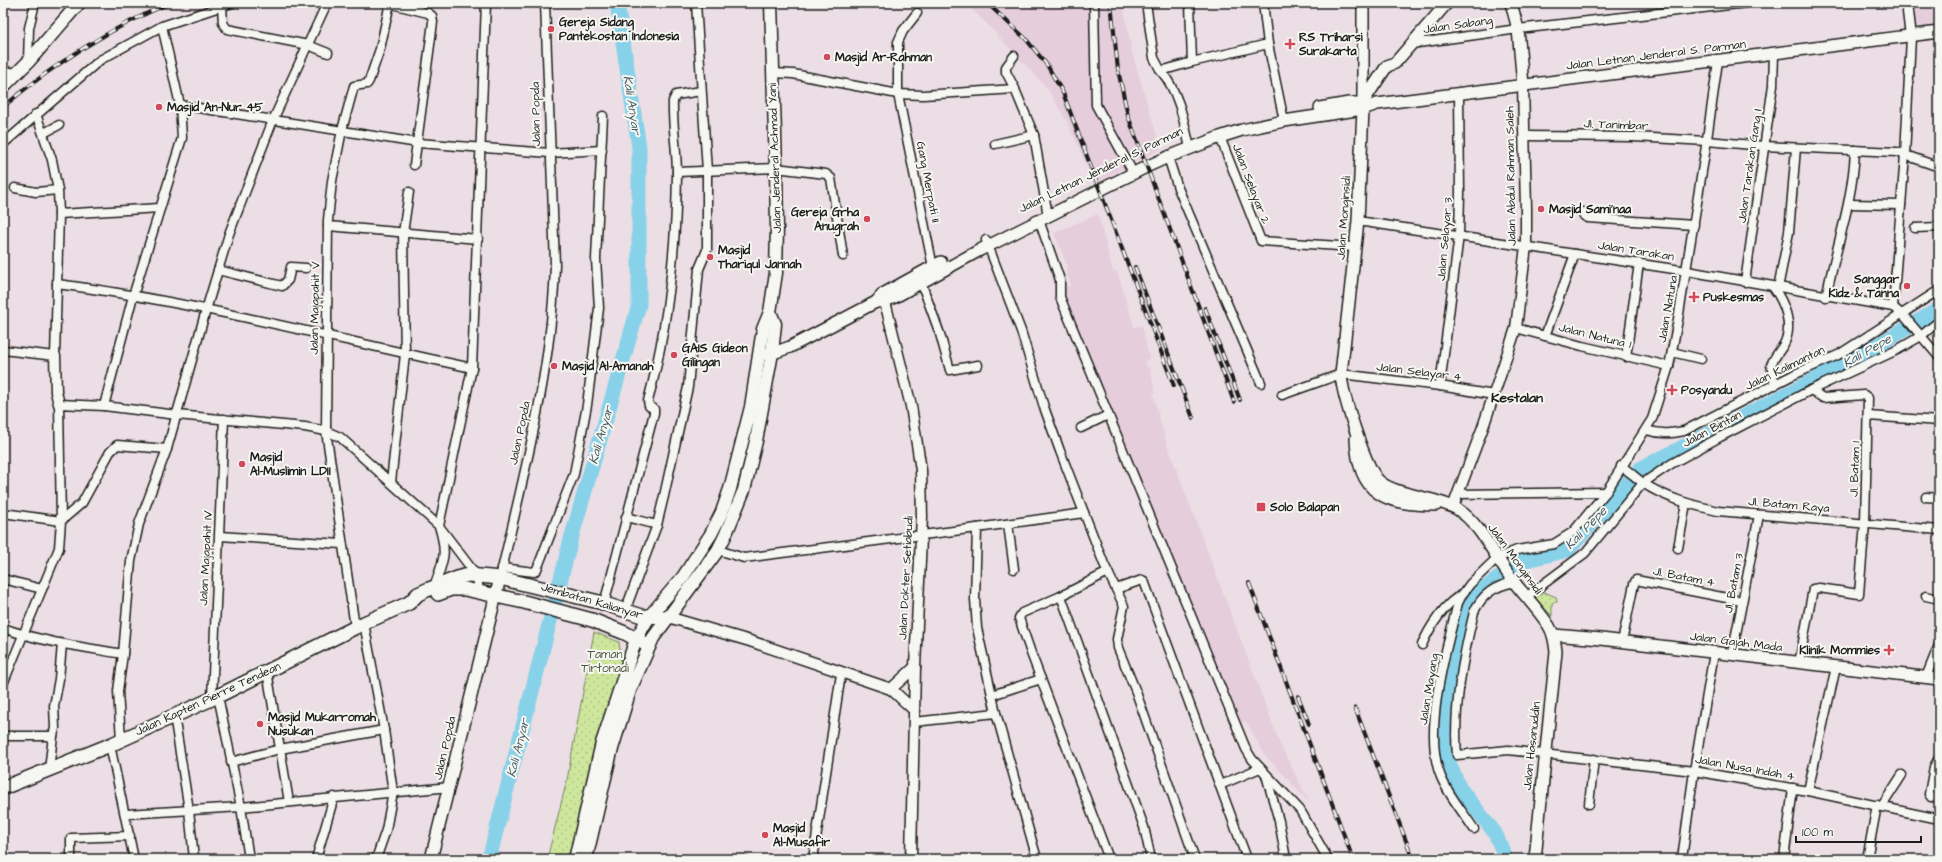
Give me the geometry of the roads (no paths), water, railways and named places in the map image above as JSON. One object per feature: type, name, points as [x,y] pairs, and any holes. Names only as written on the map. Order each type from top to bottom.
[{"type":"highway","name":"Jalan Kapten Pierre Tendean","points":[[3,788],[50,770],[215,697],[409,602],[419,602],[434,591],[460,577],[501,573],[535,585]]},
{"type":"highway","name":"Jembatan Kalianyar","points":[[535,585],[649,617],[668,617]]},
{"type":"highway","name":"Jalan Kapten Pierre Tendean","points":[[434,591],[458,588],[530,604]]},
{"type":"highway","name":"Jembatan Kalianyar","points":[[530,604],[592,620],[649,646]]},
{"type":"main road","points":[[3,87],[28,62],[79,3]]},
{"type":"main road","name":"Jalan Jenderal Achmad Yani","points":[[575,859],[602,742],[636,639],[649,617],[683,577],[711,534],[722,512],[743,442],[751,407],[759,354],[765,324],[770,312],[776,273],[776,168],[770,3]]},
{"type":"main road","name":"Jalan Monginsidi","points":[[1363,3],[1367,105],[1358,221],[1341,374],[1344,393],[1356,433],[1375,475],[1386,486],[1450,506],[1468,518],[1549,626],[1554,635]]},
{"type":"main road","points":[[1367,105],[1386,66],[1395,63],[1447,3]]},
{"type":"main road","name":"Jalan Abdul Rahman Saleh","points":[[1511,3],[1518,29],[1523,85]]},
{"type":"main road","name":"Jalan Letnan Jenderal S. Parman","points":[[759,354],[772,353],[790,347],[987,243],[1168,157],[1218,130],[1284,117],[1367,105],[1911,37],[1939,32]]},
{"type":"main road","name":"Jalan Letnan Jenderal S. Parman","points":[[1045,215],[1130,167],[1189,145],[1284,117]]},
{"type":"main road","name":"Jalan Letnan Jenderal S. Parman","points":[[881,299],[920,282],[934,271]]},
{"type":"main road","name":"Jalan Jenderal Achmad Yani","points":[[586,859],[620,718],[649,646],[668,617],[718,550],[744,490],[756,441],[772,353],[774,324],[770,312]]},
{"type":"main road","name":"Jalan Monginsidi","points":[[1356,433],[1358,455],[1364,478],[1372,490],[1383,497]]},
{"type":"main road","points":[[1386,486],[1383,497],[1422,504],[1450,506]]},
{"type":"main road","name":"Jalan Popda","points":[[431,859],[450,787],[501,573]]},
{"type":"main road","points":[[670,591],[682,600]]},
{"type":"main road","name":"Jalan Gajah Mada","points":[[1554,635],[1939,679]]},
{"type":"main road","name":"Jalan Hasanuddin","points":[[1535,859],[1544,754],[1556,652],[1554,635]]},
{"type":"street","points":[[28,62],[29,28],[35,3]]},
{"type":"street","points":[[3,144],[100,60],[162,26],[232,3]]},
{"type":"street","points":[[134,859],[115,742],[118,691],[134,544],[139,524],[167,449],[229,234],[273,120],[327,3]]},
{"type":"street","points":[[389,3],[428,13],[432,16],[433,22],[414,165]]},
{"type":"street","name":"Jalan Majapahit V","points":[[376,859],[386,830],[393,792],[384,730],[342,544],[326,431],[326,336],[328,226],[332,181],[342,130],[354,86],[367,84],[369,81],[380,48],[389,3]]},
{"type":"street","points":[[434,591],[444,563],[444,544],[439,526],[472,368],[486,3]]},
{"type":"street","points":[[625,611],[657,525],[664,496],[688,387],[700,269],[707,250],[707,171],[696,3]]},
{"type":"street","points":[[1094,3],[1096,105],[1130,167]]},
{"type":"street","points":[[1146,3],[1154,58],[1161,71],[1169,81],[1178,100],[1189,145]]},
{"type":"street","points":[[1190,3],[1192,62]]},
{"type":"street","points":[[1263,3],[1268,44],[1284,117]]},
{"type":"street","name":"Jalan Sabang","points":[[1411,44],[1518,29],[1747,3]]},
{"type":"street","points":[[1907,3],[1911,37],[1905,155],[1894,307],[1904,315],[1939,357]]},
{"type":"street","points":[[222,6],[223,23],[227,28],[308,45],[328,53]]},
{"type":"street","name":"Jalan Popda","points":[[501,573],[540,403],[552,323],[555,264],[545,6]]},
{"type":"street","name":"Gang Merpati II","points":[[918,13],[903,31],[898,42],[898,94],[934,271]]},
{"type":"street","points":[[104,406],[133,296],[182,138],[180,105],[162,26]]},
{"type":"street","points":[[1161,71],[1268,44]]},
{"type":"street","name":"Jalan Tarakan Gang I","points":[[1745,282],[1773,85],[1774,54]]},
{"type":"street","points":[[1014,56],[1005,70],[1034,135],[1045,215],[1060,280],[1060,297],[1158,538],[1207,650],[1246,749],[1266,775],[1300,810],[1328,859]]},
{"type":"street","name":"Jalan Natuna","points":[[1646,430],[1652,419],[1672,352],[1687,271],[1718,60]]},
{"type":"street","points":[[3,71],[17,73]]},
{"type":"street","points":[[773,73],[792,74],[898,94],[1014,89]]},
{"type":"street","name":"Jalan Abdul Rahman Saleh","points":[[1450,506],[1458,494],[1494,395],[1516,328],[1526,246],[1523,85]]},
{"type":"street","points":[[601,603],[654,413],[654,409],[649,406],[648,401],[659,357],[671,289],[677,172],[673,101],[676,95],[701,92]]},
{"type":"street","name":"Jalan Selayar 3","points":[[1440,386],[1459,235],[1459,94]]},
{"type":"street","points":[[180,105],[418,143],[550,153],[602,150]]},
{"type":"street","points":[[3,684],[59,548],[61,521],[59,404],[56,392],[59,214],[58,190],[52,160],[44,133],[36,114]]},
{"type":"street","points":[[501,573],[529,573],[534,572],[537,569],[574,474],[587,405],[598,321],[596,259],[604,116]]},
{"type":"street","points":[[44,133],[59,125]]},
{"type":"street","points":[[995,144],[1034,135]]},
{"type":"street","name":"Jl. Tanimbar","points":[[1524,136],[1598,136],[1707,141],[1796,148],[1897,152],[1939,167]]},
{"type":"street","name":"Jalan Selayar 2","points":[[1220,137],[1261,241],[1355,247]]},
{"type":"street","points":[[1775,385],[1771,365],[1784,344],[1788,325],[1782,301],[1776,287],[1789,232],[1796,148]]},
{"type":"street","points":[[1826,296],[1832,265],[1849,204],[1855,150]]},
{"type":"street","points":[[1168,157],[1181,196],[1261,383]]},
{"type":"street","points":[[677,172],[776,168],[820,173],[830,176],[843,256]]},
{"type":"street","points":[[15,188],[36,192],[58,190]]},
{"type":"street","points":[[391,482],[405,354],[403,233],[409,192]]},
{"type":"street","points":[[1849,204],[1901,205]]},
{"type":"street","points":[[59,214],[160,208]]},
{"type":"street","points":[[1583,212],[1584,216],[1588,218],[1694,225]]},
{"type":"street","name":"Jalan Tarakan","points":[[1358,221],[1639,263],[1894,307]]},
{"type":"street","points":[[328,226],[478,238]]},
{"type":"street","points":[[1915,228],[1939,227]]},
{"type":"street","points":[[987,243],[1021,331],[1044,407],[1084,513],[1108,572],[1124,606],[1117,640],[1118,648],[1136,692],[1195,859]]},
{"type":"street","points":[[1545,336],[1575,254]]},
{"type":"street","points":[[1626,357],[1639,263]]},
{"type":"street","points":[[218,270],[282,286],[288,280],[291,267],[306,268]]},
{"type":"street","points":[[920,282],[940,334],[950,370],[978,365]]},
{"type":"street","points":[[57,284],[133,296],[206,310],[472,368]]},
{"type":"street","name":"Jalan Kalimantan","points":[[1646,430],[1665,434],[1684,431],[1838,355],[1904,315],[1939,290]]},
{"type":"street","name":"Jalan Dokter Setiabudi","points":[[881,299],[916,434],[921,470],[922,535],[915,667],[911,859]]},
{"type":"street","name":"Jalan Bintan","points":[[1526,596],[1585,553],[1640,481],[1811,390],[1872,363],[1939,321]]},
{"type":"street","name":"Jalan Natuna 1","points":[[1516,328],[1626,357],[1669,366]]},
{"type":"street","points":[[3,350],[56,356]]},
{"type":"street","points":[[1672,352],[1701,359]]},
{"type":"street","points":[[1282,395],[1341,374]]},
{"type":"street","name":"Jalan Selayar 4","points":[[1341,374],[1440,386],[1494,395]]},
{"type":"street","name":"Jl. Batam 1","points":[[1799,663],[1813,589],[1819,588],[1858,594],[1865,523],[1868,398],[1866,395],[1823,398],[1811,390]]},
{"type":"street","points":[[59,404],[104,406],[177,415],[305,427],[326,431],[340,437],[353,447],[439,526],[477,576],[479,592]]},
{"type":"street","points":[[1081,428],[1108,415]]},
{"type":"street","points":[[1868,416],[1939,421]]},
{"type":"street","name":"Jalan Majapahit IV","points":[[224,419],[215,697],[241,807],[249,859]]},
{"type":"street","points":[[1498,560],[1517,550],[1559,542],[1573,532],[1606,492],[1646,430]]},
{"type":"street","points":[[3,513],[61,521],[82,504],[110,452],[117,445],[167,449]]},
{"type":"street","name":"Jl. Batam Raya","points":[[1623,467],[1640,481],[1663,494],[1686,503],[1718,511],[1939,530]]},
{"type":"street","points":[[1458,494],[1606,492]]},
{"type":"street","points":[[1926,497],[1939,498]]},
{"type":"street","points":[[1678,548],[1686,503]]},
{"type":"street","points":[[718,550],[744,558],[1084,513]]},
{"type":"street","name":"Jl. Batam 3","points":[[1732,655],[1759,515]]},
{"type":"street","points":[[626,517],[657,525]]},
{"type":"street","points":[[1008,524],[1014,569]]},
{"type":"street","points":[[977,528],[975,614],[981,651],[996,713],[1037,859]]},
{"type":"street","points":[[220,536],[342,544]]},
{"type":"street","name":"Jalan Mayang","points":[[1474,829],[1441,778],[1438,769],[1434,739],[1440,682],[1454,618],[1462,594],[1498,560]]},
{"type":"street","points":[[1108,572],[1019,616],[1041,680],[1109,859]]},
{"type":"street","points":[[3,579],[42,589]]},
{"type":"street","points":[[1116,589],[1142,580],[1144,581],[1247,859]]},
{"type":"street","name":"Jalan Nusa Indah 4","points":[[1513,580],[1491,590],[1479,602],[1474,612],[1458,697],[1455,725],[1457,755],[1500,749],[1694,771],[1794,788],[1939,819]]},
{"type":"street","name":"Jl. Batam 4","points":[[1622,642],[1636,580],[1742,601]]},
{"type":"street","points":[[1422,645],[1427,633],[1444,609],[1455,598],[1462,594]]},
{"type":"street","points":[[1061,596],[1144,827],[1151,859]]},
{"type":"street","points":[[1926,596],[1939,599]]},
{"type":"street","points":[[668,617],[738,637],[841,674],[890,689],[915,711]]},
{"type":"street","points":[[3,628],[24,635],[62,644],[123,654]]},
{"type":"street","points":[[50,770],[55,728],[54,706],[59,679],[62,644]]},
{"type":"street","points":[[1926,677],[1939,645]]},
{"type":"street","points":[[1682,859],[1694,771],[1714,653]]},
{"type":"street","points":[[890,689],[915,667]]},
{"type":"street","points":[[1808,791],[1836,667]]},
{"type":"street","points":[[267,671],[289,802]]},
{"type":"street","points":[[813,859],[841,674]]},
{"type":"street","points":[[992,696],[1041,680]]},
{"type":"street","points":[[914,722],[996,713]]},
{"type":"street","points":[[174,715],[194,859]]},
{"type":"street","points":[[231,762],[280,749],[384,730]]},
{"type":"street","points":[[3,736],[53,736]]},
{"type":"street","points":[[1939,758],[1934,767],[1929,794],[1933,798],[1939,798]]},
{"type":"street","points":[[1589,804],[1594,759]]},
{"type":"street","points":[[1220,785],[1260,768]]},
{"type":"street","points":[[1266,775],[1279,821],[1286,859]]},
{"type":"street","points":[[1867,859],[1880,806],[1902,775]]},
{"type":"street","points":[[126,814],[241,807],[450,787]]},
{"type":"street","points":[[1784,859],[1794,788]]},
{"type":"street","points":[[316,859],[334,797]]},
{"type":"street","points":[[71,859],[71,838],[130,836]]},
{"type":"waterway","name":"Kali Anyar","points":[[489,859],[571,539],[639,305],[639,147],[617,3]]},
{"type":"waterway","name":"Kali Pepe","points":[[1506,859],[1495,833],[1459,787],[1444,750],[1448,701],[1471,598],[1523,561],[1568,550],[1640,469],[1844,365],[1939,309]]},
{"type":"railway","points":[[3,107],[42,76],[82,49],[125,24],[170,3]]},
{"type":"railway","points":[[987,3],[1025,38],[1047,65],[1063,93],[1174,386]]},
{"type":"railway","points":[[1111,3],[1118,70],[1128,116],[1234,402]]},
{"type":"railway","points":[[1135,267],[1193,418]]},
{"type":"railway","points":[[1205,308],[1240,400]]},
{"type":"railway","points":[[1249,583],[1353,859]]},
{"type":"railway","points":[[1298,696],[1309,724]]},
{"type":"railway","points":[[1355,708],[1413,859]]},
{"type":"place","name":"Gereja Sidang Pantekostan Indonesia","points":[[551,29]]},
{"type":"place","name":"RS Triharsi Surakarta","points":[[1290,44]]},
{"type":"place","name":"Masjid Ar-Rahman","points":[[827,57]]},
{"type":"place","name":"Masjid An-Nur 45","points":[[159,107]]},
{"type":"place","name":"Masjid Sami'naa","points":[[1541,209]]},
{"type":"place","name":"Gereja Grha Anugrah","points":[[867,219]]},
{"type":"place","name":"Masjid Thariqul Jannah","points":[[710,257]]},
{"type":"place","name":"Sanggar Kidz & Tanna","points":[[1907,286]]},
{"type":"place","name":"Puskesmas","points":[[1694,297]]},
{"type":"place","name":"GAIS Gideon Gilingan","points":[[674,355]]},
{"type":"place","name":"Masjid Al-Amanah","points":[[554,366]]},
{"type":"place","name":"Posyandu","points":[[1672,390]]},
{"type":"place","name":"Masjid Al-Muslimin LDII","points":[[242,464]]},
{"type":"place","name":"Solo Balapan","points":[[1261,507]]},
{"type":"place","name":"Klinik Mommies","points":[[1889,650]]},
{"type":"place","name":"Masjid Mukarromah Nusukan","points":[[260,724]]},
{"type":"place","name":"Masjid Al-Musafir","points":[[765,835]]},
{"type":"district","name":"Kestalan","points":[[1517,398]]},
{"type":"park label","name":"Taman Tirtonadi","points":[[605,661]]}]
